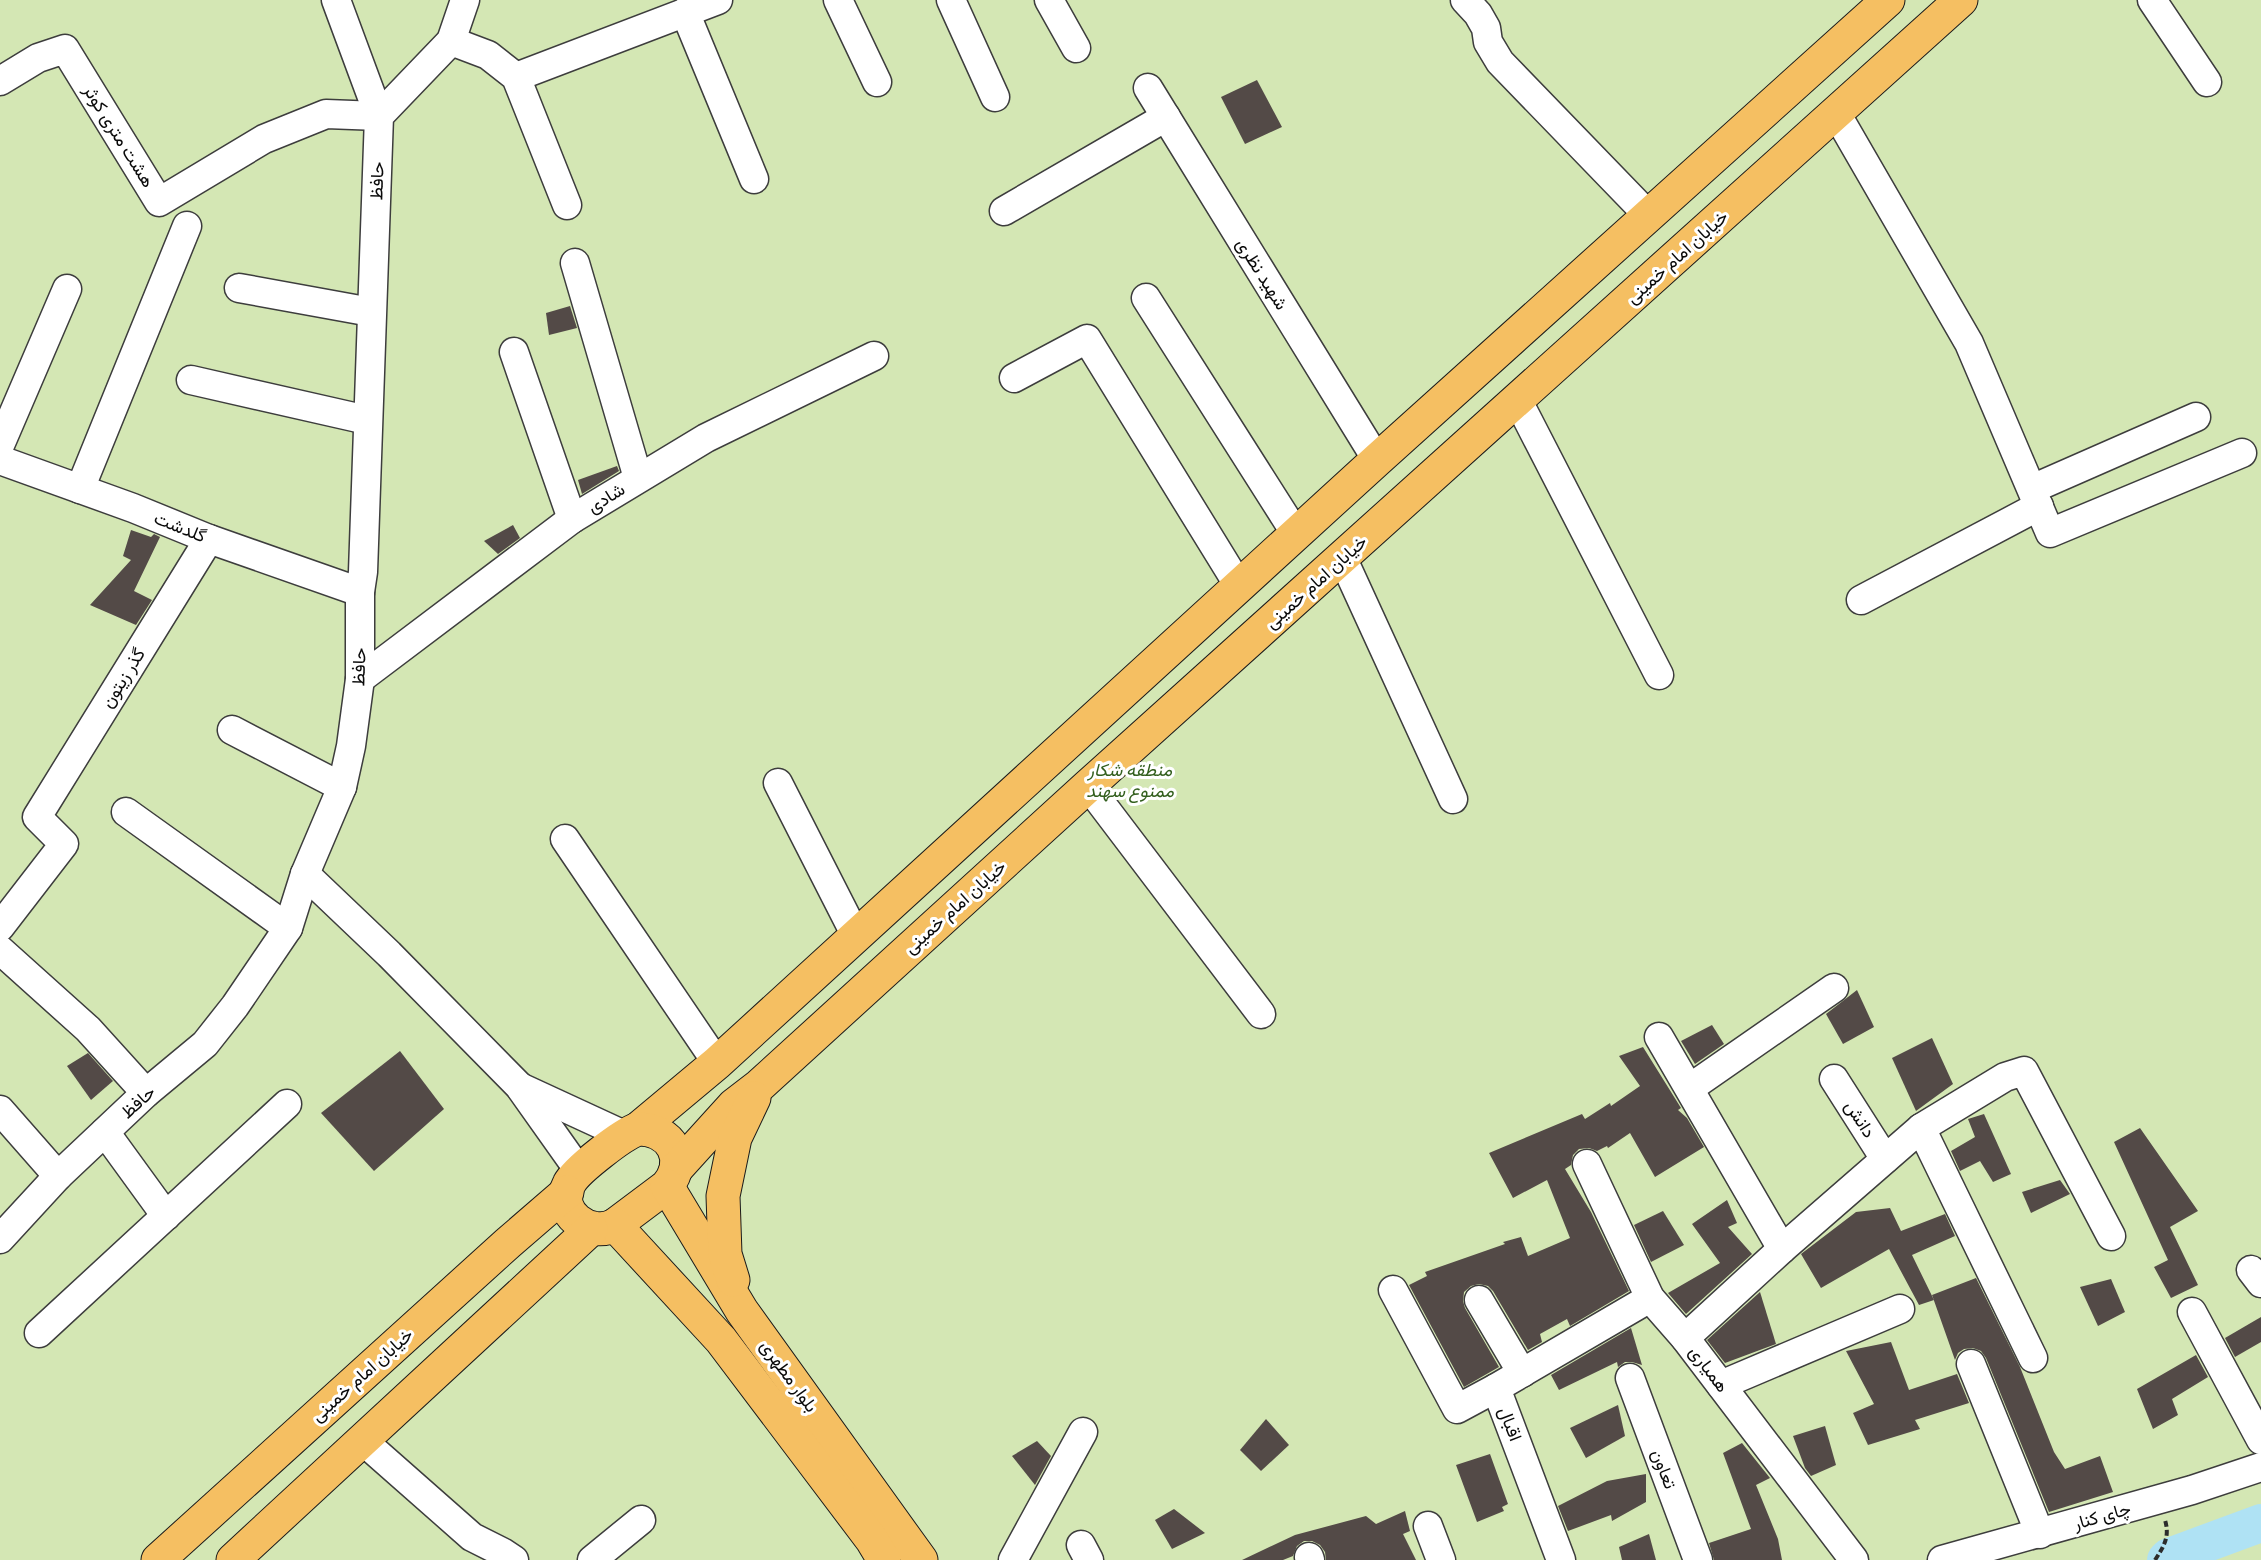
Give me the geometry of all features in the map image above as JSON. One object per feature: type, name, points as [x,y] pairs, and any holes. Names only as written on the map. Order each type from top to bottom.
[{"type":"main road","points":[[631,1132],[717,1063],[1377,460],[1888,0]]},
{"type":"main road","name":"خیابان امام خمینی","points":[[603,1227],[672,1178],[734,1105],[760,1085],[1088,786],[1961,0]]},
{"type":"main road","points":[[741,1311],[725,1254],[723,1196],[735,1138],[760,1085]]},
{"type":"main road","name":"بلوار مطهری","points":[[631,1132],[649,1129],[659,1132],[668,1139],[677,1158],[672,1178],[741,1311],[921,1560]]},
{"type":"main road","name":"خیابان امام خمینی","points":[[158,1560],[573,1182],[631,1132]]},
{"type":"main road","name":"بلوار مطهری","points":[[573,1182],[567,1204],[572,1214],[579,1222],[603,1227],[721,1340],[872,1540],[884,1560]]},
{"type":"main road","points":[[233,1560],[362,1440],[603,1227]]},
{"type":"street","points":[[336,0],[380,116],[437,58],[451,40],[465,0]]},
{"type":"street","points":[[516,77],[718,0]]},
{"type":"street","points":[[837,0],[877,82]]},
{"type":"street","points":[[951,0],[995,97]]},
{"type":"street","points":[[1049,0],[1076,48]]},
{"type":"street","points":[[1465,0],[1478,14],[1486,28],[1488,42],[1500,62],[1649,216]]},
{"type":"street","points":[[2152,0],[2207,82]]},
{"type":"street","points":[[685,12],[754,179]]},
{"type":"street","points":[[451,40],[488,56],[516,77],[567,205]]},
{"type":"street","name":"هشت متری کوثر","points":[[0,81],[38,58],[65,49],[159,202],[264,139],[326,114],[380,116]]},
{"type":"street","name":"شهید نظری","points":[[1148,88],[1377,460]]},
{"type":"street","points":[[1836,113],[1969,343],[2050,533],[2242,453]]},
{"type":"street","name":"حافظ","points":[[0,1239],[58,1176],[146,1093],[205,1044],[235,1006],[288,928],[305,874],[342,788],[351,746],[360,679],[360,592],[363,572],[380,116]]},
{"type":"street","points":[[1004,211],[1166,117]]},
{"type":"street","points":[[80,489],[187,226]]},
{"type":"street","points":[[575,263],[638,478]]},
{"type":"street","points":[[239,288],[371,312]]},
{"type":"street","points":[[0,445],[67,289]]},
{"type":"street","points":[[1146,298],[1296,534]]},
{"type":"street","points":[[1014,378],[1087,339],[1239,586]]},
{"type":"street","points":[[514,352],[572,519]]},
{"type":"street","name":"شادی","points":[[360,679],[572,519],[706,438],[874,356]]},
{"type":"street","points":[[191,380],[367,420]]},
{"type":"street","points":[[1518,401],[1659,675]]},
{"type":"street","points":[[1862,600],[2035,498],[2196,417]]},
{"type":"street","name":"گلدشت","points":[[0,460],[208,539],[360,592]]},
{"type":"street","name":"گذر زیتون","points":[[0,927],[64,844],[37,817],[208,539]]},
{"type":"street","points":[[1342,557],[1453,799]]},
{"type":"street","points":[[232,730],[342,788]]},
{"type":"street","points":[[777,783],[856,936]]},
{"type":"street","points":[[1088,786],[1261,1014]]},
{"type":"street","points":[[126,812],[288,928]]},
{"type":"street","points":[[565,839],[717,1063]]},
{"type":"street","points":[[305,874],[389,954],[519,1086],[573,1182]]},
{"type":"street","points":[[0,950],[88,1029],[146,1093]]},
{"type":"street","points":[[1690,1089],[1834,988]]},
{"type":"street","points":[[1659,1036],[1782,1249]]},
{"type":"street","points":[[1685,1338],[1782,1249],[1921,1128],[2005,1077],[2024,1071],[2111,1236]]},
{"type":"street","name":"دانش","points":[[1834,1079],[1886,1159]]},
{"type":"street","points":[[519,1086],[631,1132]]},
{"type":"street","points":[[39,1333],[287,1104]]},
{"type":"street","points":[[0,1110],[58,1176]]},
{"type":"street","points":[[1921,1128],[2033,1358]]},
{"type":"street","points":[[105,1132],[166,1216]]},
{"type":"street","name":"همیاری","points":[[1587,1164],[1650,1298],[1685,1338],[1854,1560]]},
{"type":"street","points":[[1393,1290],[1457,1409],[1496,1388]]},
{"type":"street","name":"اقبال","points":[[1560,1560],[1496,1388],[1650,1298]]},
{"type":"street","points":[[1479,1300],[1521,1373]]},
{"type":"street","points":[[1721,1385],[1900,1309]]},
{"type":"street","points":[[2192,1312],[2261,1440]]},
{"type":"street","points":[[1971,1364],[2040,1534]]},
{"type":"street","name":"تعاون","points":[[1630,1378],[1698,1560]]},
{"type":"street","points":[[1013,1560],[1083,1432]]},
{"type":"street","points":[[362,1440],[472,1537],[514,1560]]},
{"type":"street","name":"چای کنار","points":[[1942,1560],[2040,1534],[2261,1467]]},
{"type":"street","points":[[592,1560],[641,1520]]},
{"type":"street","points":[[1428,1526],[1441,1560]]},
{"type":"path","points":[[2155,1560],[2166,1545],[2168,1530],[2160,1499]]},
{"type":"green space","name":"منطقه شکار ممنوع سهند","points":[[0,0],[2261,0],[2261,1560],[0,1560]]},
{"type":"building","points":[[1257,80],[1282,127],[1245,144],[1221,97]]},
{"type":"building","points":[[570,306],[577,328],[549,335],[546,313]]},
{"type":"building","points":[[617,466],[619,471],[582,494],[578,480]]},
{"type":"building","points":[[513,525],[520,538],[498,554],[484,541]]},
{"type":"building","points":[[131,530],[151,537],[154,534],[160,537],[134,591],[152,600],[136,625],[90,605],[131,560],[123,556]]},
{"type":"building","points":[[1857,990],[1874,1027],[1843,1044],[1826,1014]]},
{"type":"building","points":[[1712,1025],[1724,1044],[1695,1064],[1681,1041]]},
{"type":"building","points":[[1932,1038],[1953,1084],[1916,1111],[1892,1058]]},
{"type":"building","points":[[1643,1047],[1681,1108],[1678,1110],[1687,1118],[1704,1147],[1655,1177],[1630,1133],[1608,1148],[1607,1146],[1597,1151],[1589,1148],[1579,1149],[1573,1155],[1571,1165],[1565,1169],[1591,1212],[1629,1291],[1570,1326],[1567,1319],[1540,1334],[1542,1342],[1528,1350],[1493,1291],[1488,1286],[1479,1284],[1471,1286],[1464,1292],[1465,1308],[1499,1367],[1464,1387],[1409,1285],[1427,1276],[1425,1272],[1505,1244],[1503,1242],[1521,1237],[1528,1256],[1570,1238],[1547,1180],[1513,1198],[1489,1153],[1582,1114],[1585,1119],[1610,1103],[1611,1106],[1640,1086],[1619,1056]]},
{"type":"building","points":[[400,1051],[444,1109],[374,1171],[321,1113]]},
{"type":"building","points":[[88,1053],[113,1081],[91,1100],[67,1066]]},
{"type":"building","points":[[1984,1114],[2011,1174],[1993,1182],[1980,1161],[1960,1171],[1951,1151],[1975,1137],[1968,1119]]},
{"type":"building","points":[[2140,1128],[2198,1211],[2170,1227],[2198,1285],[2171,1298],[2154,1267],[2168,1260],[2114,1142]]},
{"type":"building","points":[[2060,1180],[2070,1194],[2031,1213],[2022,1192]]},
{"type":"building","points":[[1727,1200],[1737,1223],[1728,1227],[1752,1254],[1686,1314],[1668,1293],[1720,1263],[1692,1224]]},
{"type":"building","points":[[1890,1208],[1901,1231],[1945,1214],[1955,1236],[1912,1255],[1934,1300],[1919,1305],[1889,1249],[1821,1288],[1801,1254],[1856,1212]]},
{"type":"building","points":[[1663,1211],[1684,1245],[1651,1262],[1634,1225]]},
{"type":"building","points":[[1976,1278],[2020,1367],[2054,1452],[2065,1469],[2100,1456],[2113,1492],[2049,1512],[1986,1358],[1981,1351],[1973,1348],[1964,1349],[1958,1353],[1955,1360],[1932,1295]]},
{"type":"building","points":[[2111,1279],[2125,1312],[2098,1326],[2080,1287]]},
{"type":"building","points":[[1760,1292],[1776,1344],[1725,1363],[1707,1340]]},
{"type":"building","points":[[2261,1317],[2261,1342],[2235,1357],[2225,1338]]},
{"type":"building","points":[[1631,1328],[1642,1365],[1625,1362],[1618,1367],[1617,1362],[1559,1390],[1551,1375]]},
{"type":"building","points":[[1891,1342],[1909,1390],[1957,1374],[1969,1403],[1915,1420],[1920,1429],[1868,1445],[1853,1413],[1874,1404],[1846,1351]]},
{"type":"building","points":[[2196,1355],[2208,1377],[2172,1399],[2178,1415],[2153,1429],[2137,1389]]},
{"type":"building","points":[[1618,1405],[1625,1436],[1586,1458],[1570,1428]]},
{"type":"building","points":[[1266,1419],[1289,1445],[1261,1471],[1240,1450]]},
{"type":"building","points":[[1825,1426],[1836,1465],[1811,1476],[1805,1468],[1793,1436]]},
{"type":"building","points":[[1037,1441],[1051,1456],[1035,1485],[1012,1456]]},
{"type":"building","points":[[1742,1443],[1770,1478],[1756,1485],[1778,1539],[1782,1560],[1714,1560],[1709,1543],[1751,1529],[1723,1453]]},
{"type":"building","points":[[1490,1454],[1508,1504],[1502,1507],[1504,1511],[1477,1522],[1456,1465]]},
{"type":"building","points":[[1646,1474],[1646,1502],[1612,1521],[1611,1515],[1568,1531],[1558,1506],[1607,1481]]},
{"type":"building","points":[[1174,1509],[1205,1533],[1172,1549],[1155,1520]]},
{"type":"building","points":[[1405,1511],[1410,1531],[1403,1534],[1416,1560],[1326,1560],[1325,1552],[1320,1545],[1312,1541],[1304,1541],[1297,1546],[1293,1556],[1283,1560],[1242,1560],[1295,1535],[1366,1516],[1376,1524]]},
{"type":"building","points":[[1649,1534],[1656,1560],[1622,1560],[1619,1547]]},
{"type":"waterway","points":[[2166,1560],[2261,1523]]}]
